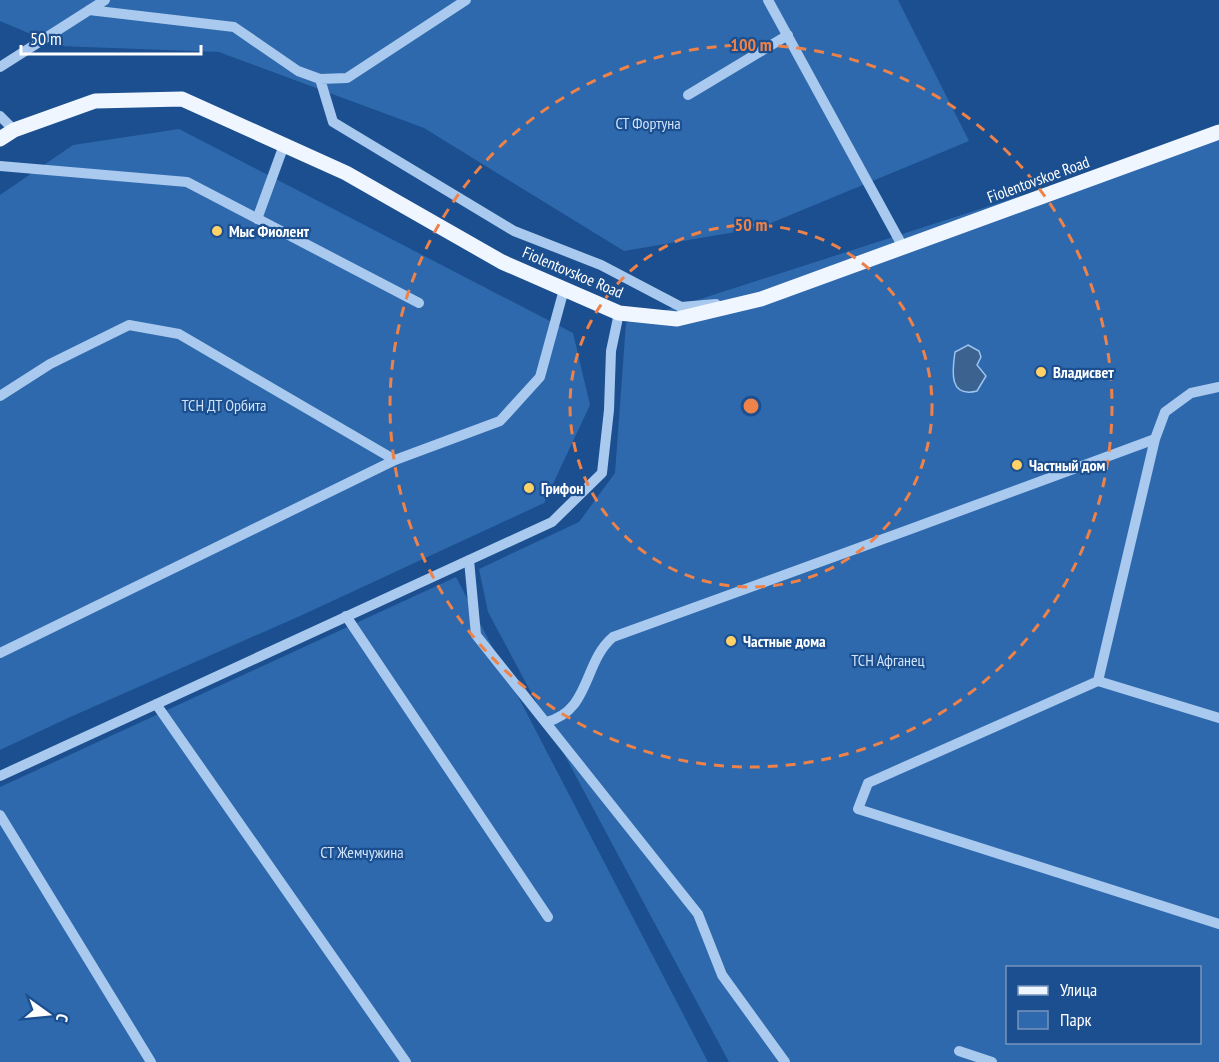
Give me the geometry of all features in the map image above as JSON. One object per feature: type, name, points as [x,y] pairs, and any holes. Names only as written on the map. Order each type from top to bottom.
[{"type":"main road","name":"Fiolentovskoe Road","points":[[0,139],[14,130],[95,101],[182,99],[346,173],[502,262],[619,313],[677,319],[761,299],[1219,132]]},
{"type":"street","points":[[0,67],[105,0]]},
{"type":"street","points":[[89,10],[234,27],[298,71],[320,79],[347,78],[466,0]]},
{"type":"street","points":[[768,0],[903,247]]},
{"type":"street","points":[[688,95],[788,36]]},
{"type":"street","points":[[320,79],[333,122],[514,231],[601,265],[681,307],[761,299]]},
{"type":"street","points":[[0,116],[14,130]]},
{"type":"street","points":[[258,219],[284,145]]},
{"type":"street","points":[[0,166],[188,182],[419,303]]},
{"type":"street","points":[[0,653],[395,460],[500,421],[540,376],[563,293]]},
{"type":"street","points":[[0,776],[552,522],[602,473],[609,410],[611,351],[619,313]]},
{"type":"street","points":[[0,396],[50,364],[129,325],[179,334],[395,460]]},
{"type":"street","points":[[1098,681],[1155,439],[1165,412],[1191,393],[1219,387]]},
{"type":"street","points":[[546,722],[554,720],[580,698],[590,671],[606,642],[613,637],[1155,439]]},
{"type":"street","points":[[469,560],[476,635],[698,914],[722,975],[785,1062]]},
{"type":"street","points":[[346,616],[548,917]]},
{"type":"street","points":[[1219,718],[1098,681],[867,783],[858,809],[1219,924]]},
{"type":"street","points":[[156,704],[406,1062]]},
{"type":"street","points":[[0,815],[151,1062]]},
{"type":"street","points":[[959,1051],[992,1062]]},
{"type":"green space","name":"СТ Фортуна","points":[[0,0],[898,0],[969,141],[759,228],[624,251],[424,128],[219,52],[59,46],[0,21]]},
{"type":"green space","name":"ТСН ДТ Орбита","points":[[179,129],[573,333],[590,405],[544,503],[300,616],[0,750],[0,195],[73,145]]},
{"type":"green space","name":"ТСН Афганец","points":[[1219,132],[1219,1062],[729,1062],[488,612],[479,569],[579,522],[615,473],[626,323]]},
{"type":"green space","name":"СТ Жемчужина","points":[[456,577],[708,1062],[0,1062],[0,787]]},
{"type":"shaded area","points":[[968,345],[979,351],[981,357],[977,365],[986,376],[977,391],[968,392],[961,391],[957,387],[954,382],[953,368],[955,352]]},
{"type":"place","name":"Мыс Фиолент","points":[[217,231]]},
{"type":"place","name":"Владисвет","points":[[1041,372]]},
{"type":"place","name":"Частный дом","points":[[1017,465]]},
{"type":"place","name":"Грифон","points":[[529,488]]},
{"type":"place","name":"Частные дома","points":[[731,641]]}]
